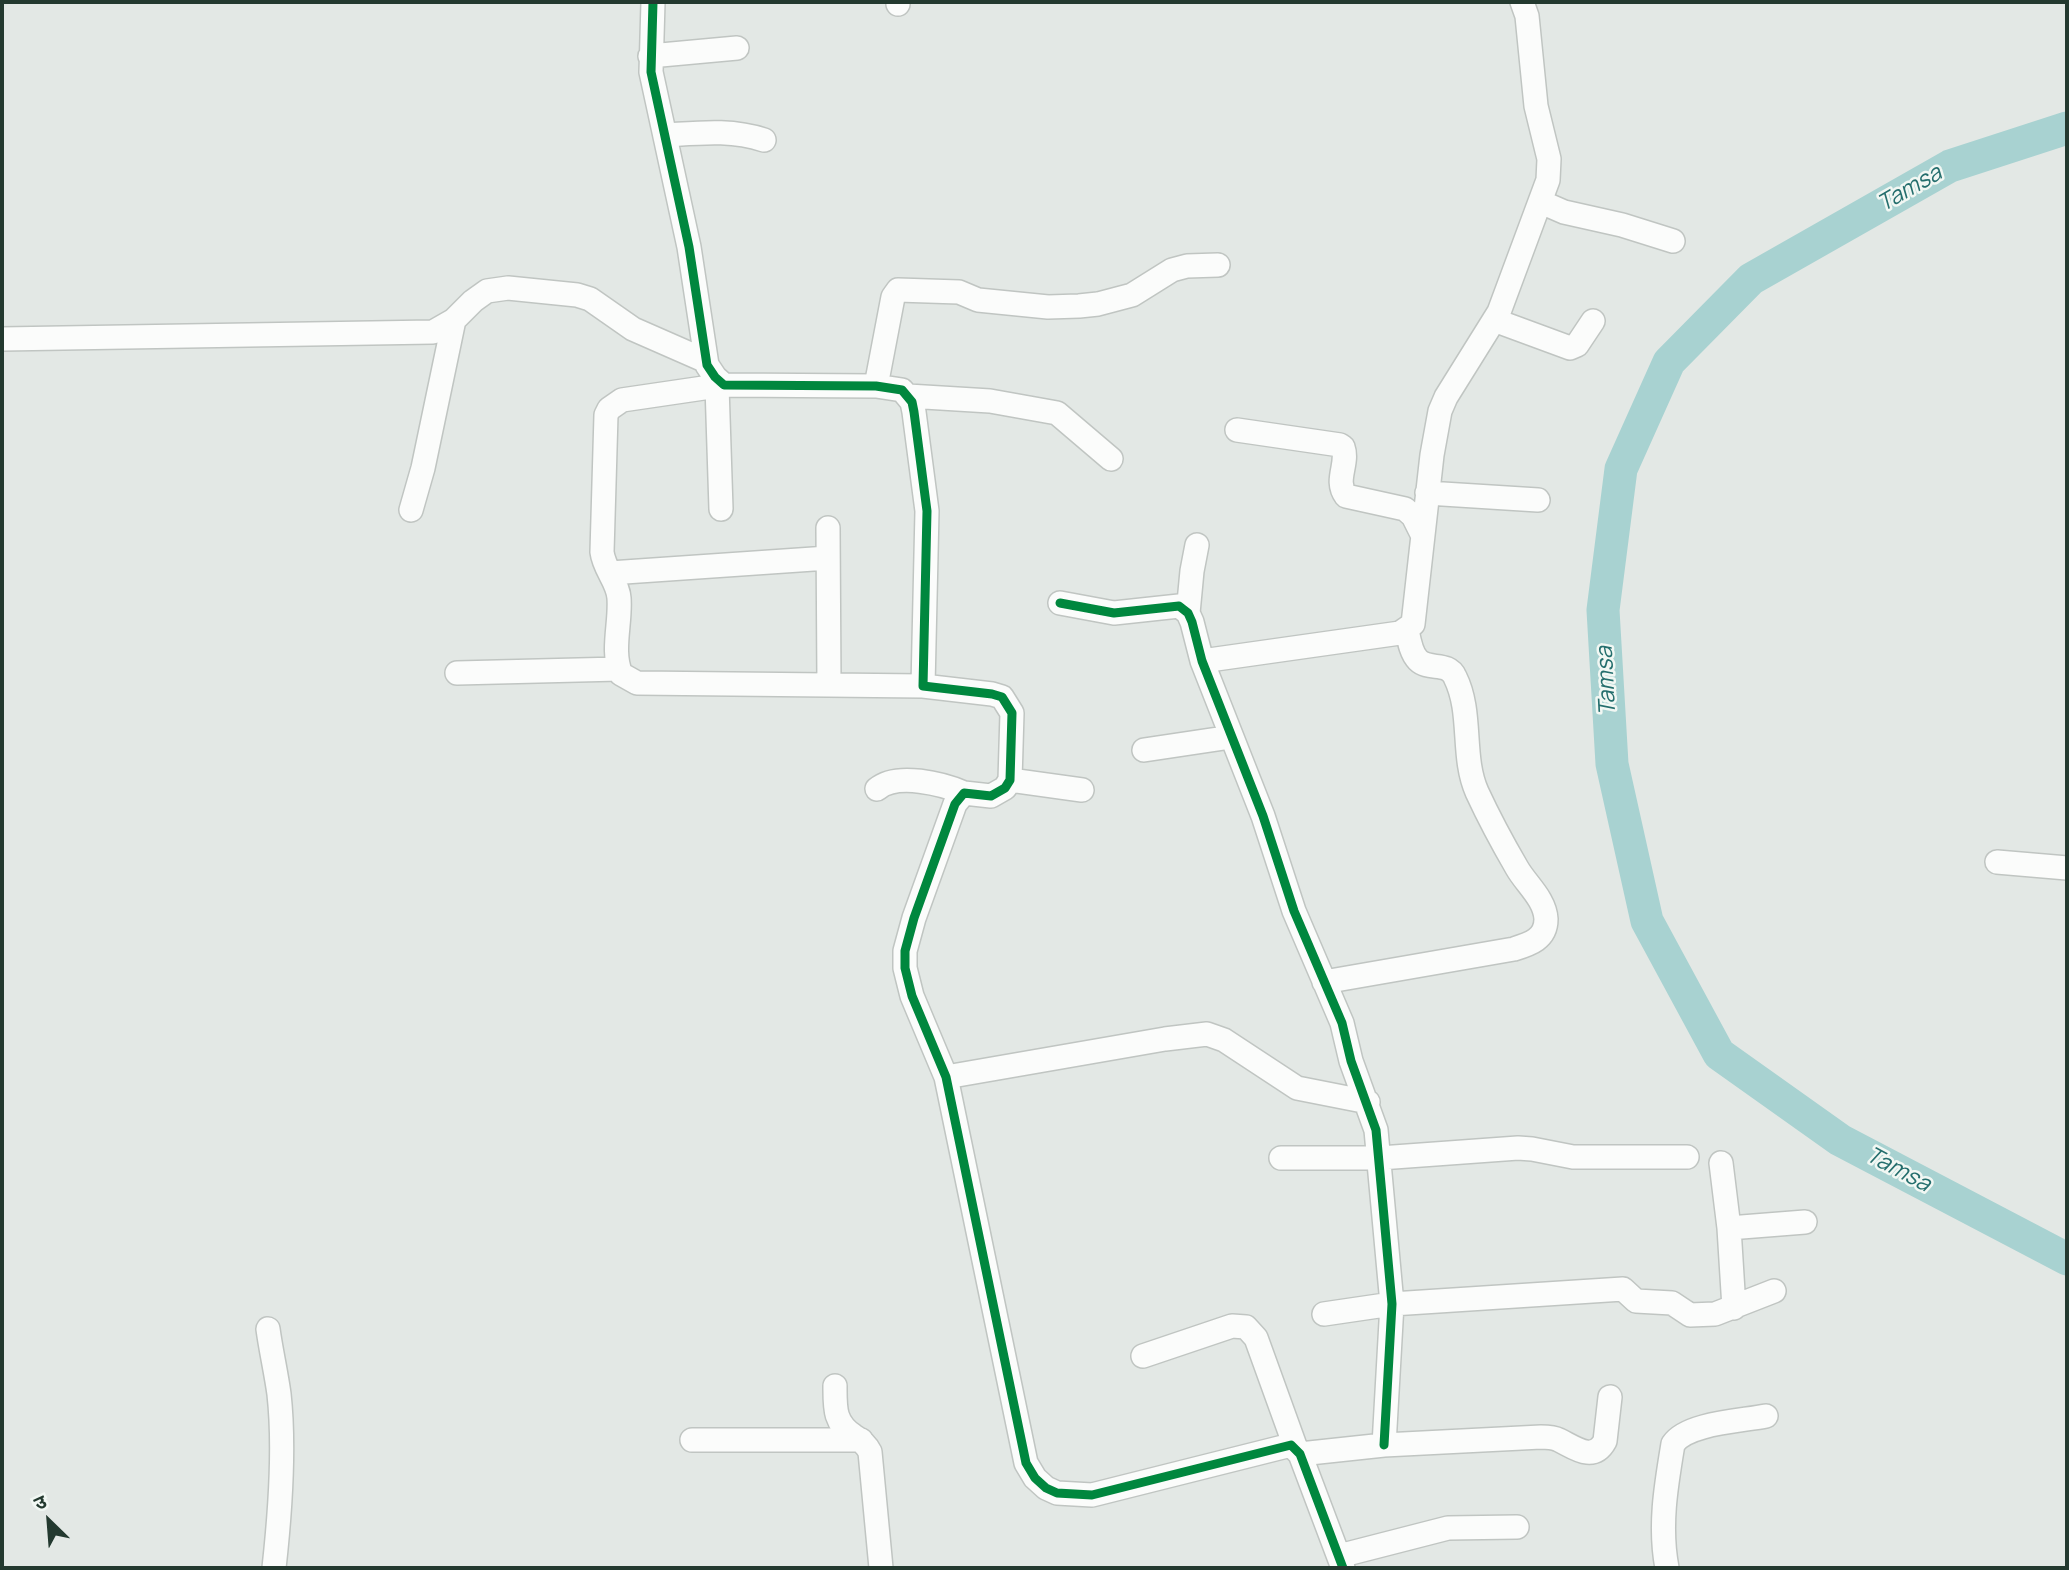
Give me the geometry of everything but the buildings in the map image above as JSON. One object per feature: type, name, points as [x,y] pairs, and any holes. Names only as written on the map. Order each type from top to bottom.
[{"type":"street","points":[[653,2],[651,72],[689,247],[706,361],[721,385],[721,509]]},
{"type":"street","points":[[1202,661],[1400,634],[1413,624],[1432,455],[1442,404],[1506,297],[1548,180],[1549,159],[1536,106],[1527,16],[1522,2]]},
{"type":"street","points":[[650,56],[737,48]]},
{"type":"street","points":[[665,135],[722,131],[764,140]]},
{"type":"street","points":[[1541,202],[1564,212],[1622,225],[1673,241]]},
{"type":"street","points":[[876,386],[894,297],[898,290],[959,292],[978,300],[1048,307],[1088,305],[1132,295],[1172,270],[1186,266],[1218,265]]},
{"type":"street","points":[[2,339],[433,332],[454,320],[480,295],[508,288],[577,295],[590,299],[633,329],[706,361]]},
{"type":"street","points":[[411,510],[423,468],[454,320]]},
{"type":"street","points":[[1494,320],[1570,348],[1577,345],[1592,321]]},
{"type":"street","points":[[877,789],[886,783],[929,782],[964,793],[990,796],[1005,788],[1010,780],[1012,713],[1002,697],[923,686],[637,684],[628,680],[617,662],[620,600],[603,552],[605,423],[609,408],[631,398],[721,385],[897,388],[908,396],[990,401],[1057,413],[1111,459]]},
{"type":"street","points":[[908,396],[914,412],[927,511],[923,686]]},
{"type":"street","points":[[1237,430],[1343,447],[1345,456],[1340,484],[1343,493],[1346,496],[1405,509],[1413,516],[1422,534]]},
{"type":"street","points":[[1427,493],[1538,499]]},
{"type":"street","points":[[828,528],[829,685]]},
{"type":"street","points":[[1197,545],[1188,613],[1202,661],[1264,816],[1294,911],[1342,1023],[1351,1061],[1376,1130],[1392,1304],[1384,1445]]},
{"type":"street","points":[[610,573],[828,558]]},
{"type":"street","points":[[1060,603],[1114,613],[1179,606],[1188,613]]},
{"type":"street","points":[[1324,982],[1514,949],[1538,940],[1544,932],[1546,919],[1540,900],[1516,866],[1474,782],[1462,697],[1455,676],[1448,668],[1423,664],[1418,660],[1407,630]]},
{"type":"street","points":[[457,673],[619,669]]},
{"type":"street","points":[[1144,750],[1231,737]]},
{"type":"street","points":[[1010,780],[1082,790]]},
{"type":"street","points":[[964,793],[955,804],[914,918],[905,951],[907,982],[946,1077],[1022,1447],[1026,1463],[1035,1478],[1057,1493],[1092,1495],[1286,1444],[1297,1450],[1541,1437],[1558,1439],[1577,1451],[1595,1450],[1605,1441],[1610,1397]]},
{"type":"street","points":[[1997,862],[2067,868]]},
{"type":"street","points":[[946,1077],[1207,1034],[1224,1040],[1297,1088],[1368,1102]]},
{"type":"street","points":[[1281,1158],[1380,1158],[1518,1148],[1573,1157],[1687,1157]]},
{"type":"street","points":[[1721,1163],[1729,1228],[1734,1308]]},
{"type":"street","points":[[1729,1228],[1805,1222]]},
{"type":"street","points":[[1324,1314],[1392,1304],[1623,1289],[1636,1301],[1672,1303],[1690,1315],[1715,1314],[1774,1291]]},
{"type":"street","points":[[1143,1356],[1232,1326],[1246,1327],[1256,1338],[1341,1562],[1448,1528],[1517,1527]]},
{"type":"street","points":[[268,1329],[279,1393],[281,1433],[274,1568]]},
{"type":"street","points":[[835,1386],[835,1413],[838,1423],[861,1440],[870,1452],[881,1568]]},
{"type":"street","points":[[1667,1568],[1662,1531],[1664,1496],[1677,1438],[1693,1429],[1766,1416]]},
{"type":"street","points":[[692,1440],[861,1440]]},
{"type":"waterway","name":"Tamsa","points":[[2067,128],[1950,166],[1751,279],[1669,362],[1621,469],[1603,610],[1612,764],[1647,921],[1719,1054],[1840,1140],[2067,1259]]},
{"type":"cycle path","points":[[653,2],[651,72],[689,247],[707,365],[724,385],[876,386],[902,390],[912,402],[927,511],[923,686],[1002,697],[1012,713],[1010,780],[1005,788],[991,796],[964,793],[955,804],[914,918],[905,951],[905,968],[912,996],[946,1077],[1026,1463],[1035,1478],[1046,1488],[1057,1493],[1092,1495],[1291,1445],[1300,1454],[1343,1568]]},
{"type":"cycle path","points":[[1060,603],[1114,613],[1179,606],[1188,613],[1192,622],[1202,661],[1263,816],[1294,911],[1342,1023],[1351,1061],[1376,1130],[1392,1304],[1384,1445]]}]
